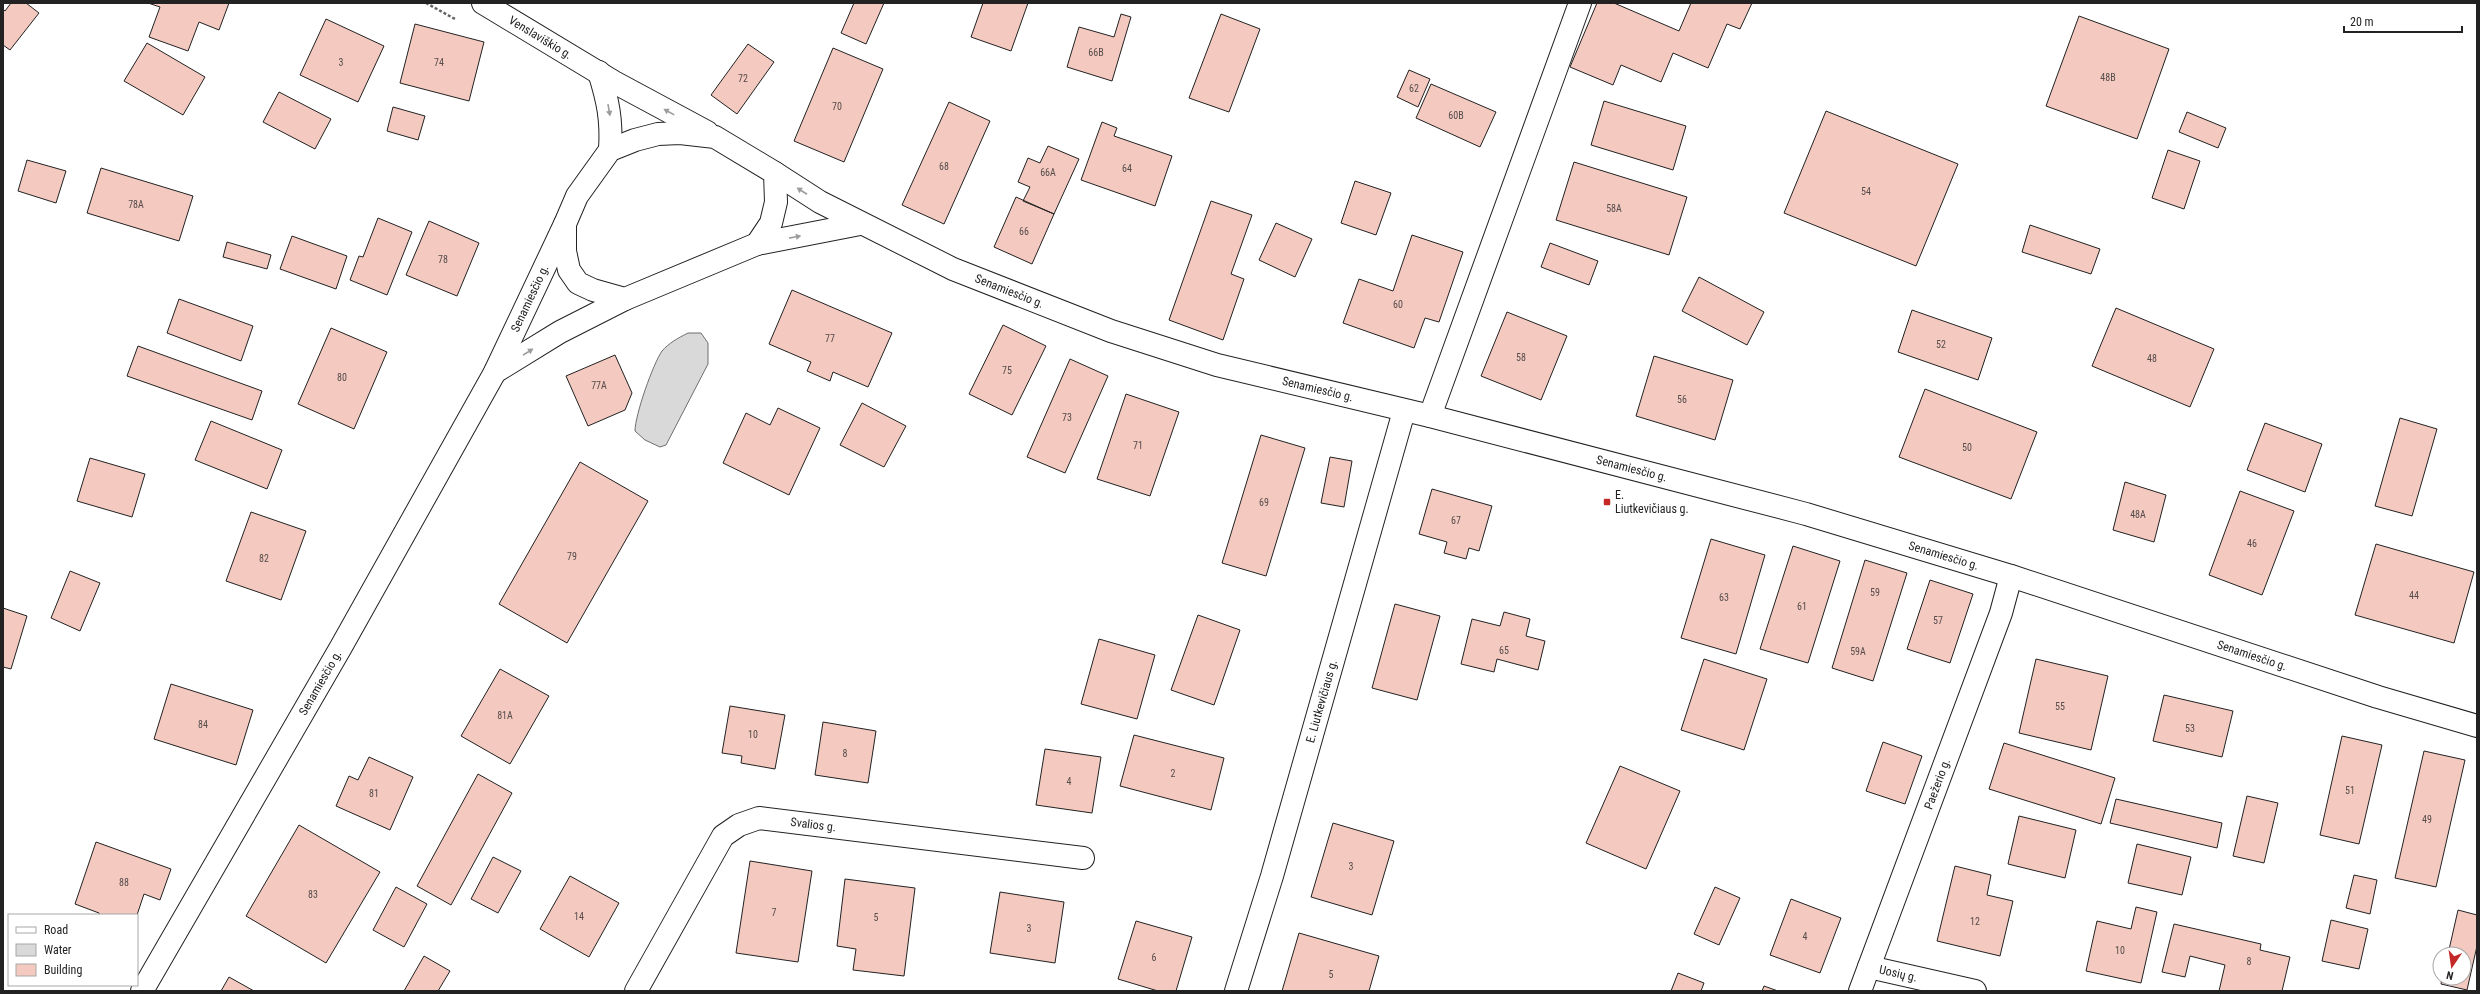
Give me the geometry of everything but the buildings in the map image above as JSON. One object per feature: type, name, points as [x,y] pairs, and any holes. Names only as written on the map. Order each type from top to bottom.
[{"type":"street","name":"Venslaviškio g.","points":[[483,3],[599,72],[715,137],[775,173]]},
{"type":"street","points":[[1430,416],[1580,3]]},
{"type":"street","points":[[599,72],[608,101],[612,123],[610,150],[635,140],[658,134],[680,133],[715,137]]},
{"type":"street","name":"Senamiesčio g.","points":[[142,991],[341,647],[495,372],[578,196],[610,150]]},
{"type":"street","points":[[757,244],[771,223],[776,202],[775,173]]},
{"type":"street","name":"Senamiesčio g.","points":[[775,173],[820,202],[860,224],[953,269],[1111,332],[1217,365],[1430,416],[1806,514],[2011,576],[2378,697],[2477,726]]},
{"type":"street","points":[[565,224],[565,251],[569,270],[578,283],[593,290],[625,299]]},
{"type":"street","points":[[757,244],[860,224]]},
{"type":"street","name":"Senamiesčio g.","points":[[495,372],[560,332],[625,299],[757,244]]},
{"type":"street","name":"E. Liutkevičiaus g.","points":[[1236,991],[1272,876],[1404,411]]},
{"type":"street","name":"Paežerio g.","points":[[1860,991],[2001,613],[2011,576]]},
{"type":"street","name":"Svalios g.","points":[[636,991],[723,836],[739,825],[759,818],[1083,858]]},
{"type":"street","name":"Uosių g.","points":[[1869,967],[1976,991]]},
{"type":"path","points":[[426,3],[460,22]]},
{"type":"water","points":[[688,333],[701,333],[708,343],[708,364],[666,445],[660,447],[645,440],[635,431],[638,414],[650,378],[662,351],[674,341]]},
{"type":"place","name":"E. Liutkevičiaus g.","points":[[1607,502]]}]
